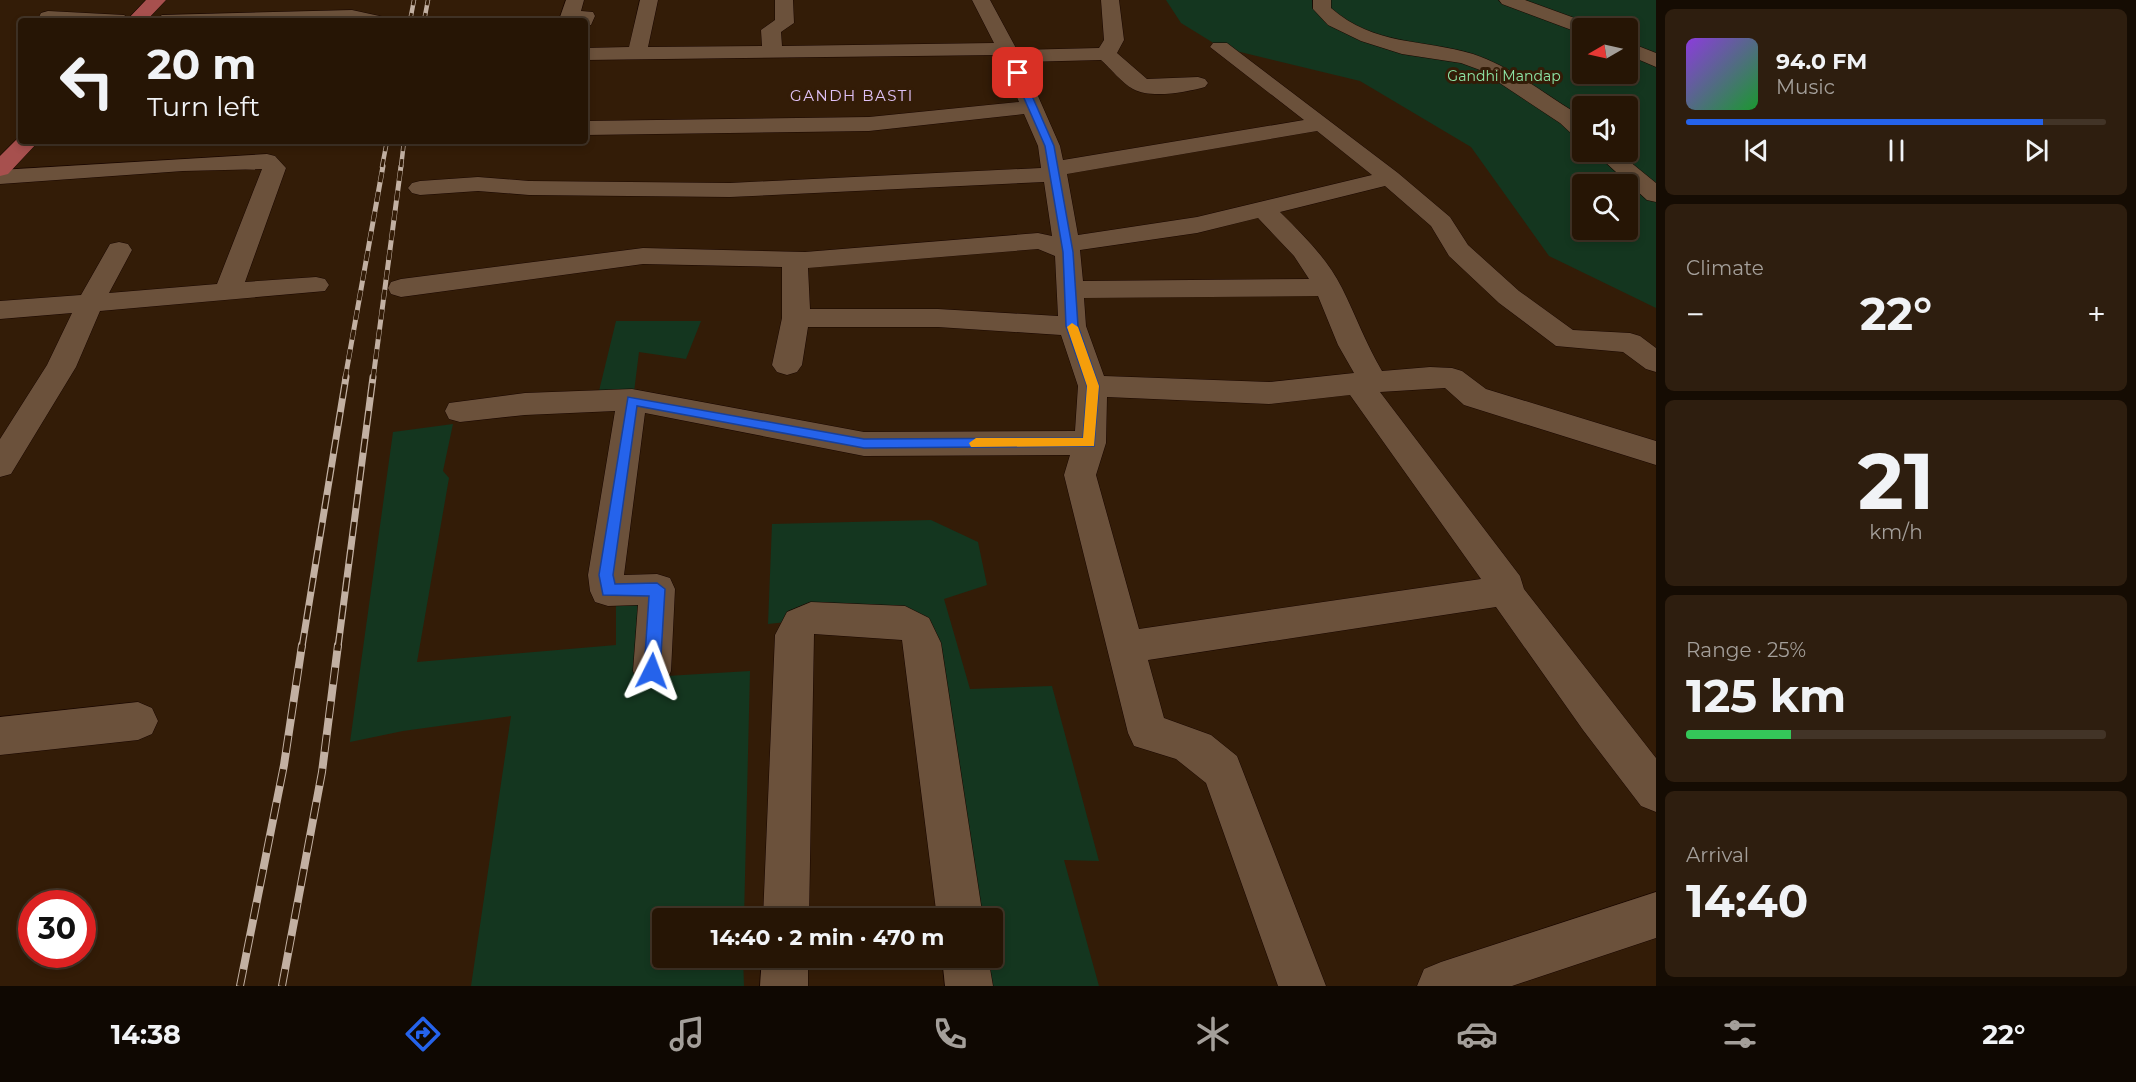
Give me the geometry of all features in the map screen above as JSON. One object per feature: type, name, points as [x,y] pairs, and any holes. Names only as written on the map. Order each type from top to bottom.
[{"type":"main road","points":[[138,18],[157,0]]},
{"type":"main road","points":[[152,18],[170,0]]},
{"type":"main road","points":[[0,152],[18,135]]},
{"type":"main road","points":[[0,169],[25,144]]},
{"type":"street","points":[[575,0],[569,17],[586,16],[585,18]]},
{"type":"street","points":[[637,54],[649,0]]},
{"type":"street","points":[[772,52],[771,30],[784,23],[784,0]]},
{"type":"street","points":[[981,0],[1008,52],[1049,146],[1067,248],[1072,326],[1093,386],[1089,443],[1080,475],[1148,734],[1173,739],[1202,750],[1222,770],[1302,986]]},
{"type":"street","points":[[1106,54],[1114,40],[1110,0]]},
{"type":"street","points":[[1322,0],[1322,9],[1335,21],[1368,37],[1402,48],[1465,58],[1487,66],[1572,122]]},
{"type":"street","points":[[1508,0],[1572,24]]},
{"type":"street","points":[[276,18],[352,16],[362,18]]},
{"type":"street","points":[[48,17],[67,18]]},
{"type":"street","points":[[1220,47],[1272,82],[1390,178],[1441,222],[1458,250],[1509,297],[1566,339],[1630,343],[1656,362]]},
{"type":"street","points":[[588,54],[772,52],[1106,54],[1141,85],[1158,87],[1198,83]]},
{"type":"street","points":[[1638,53],[1656,61]]},
{"type":"street","points":[[588,128],[869,124],[1033,107]]},
{"type":"street","points":[[420,188],[478,184],[529,188],[730,190],[1054,171],[1321,124]]},
{"type":"street","points":[[0,177],[183,164],[267,161],[274,168],[228,291]]},
{"type":"street","points":[[1617,162],[1656,195]]},
{"type":"street","points":[[401,288],[643,256],[795,260],[1038,242],[1067,248],[1197,225],[1390,178]]},
{"type":"street","points":[[1263,209],[1304,251],[1328,288],[1365,383],[1507,586],[1505,591]]},
{"type":"street","points":[[0,465],[61,367],[90,303],[119,250]]},
{"type":"street","points":[[787,365],[796,318],[795,260]]},
{"type":"street","points":[[0,310],[316,285]]},
{"type":"street","points":[[1070,290],[1328,288]]},
{"type":"street","points":[[796,318],[938,318],[1072,326]]},
{"type":"street","points":[[1093,386],[1269,393],[1430,377],[1452,378],[1475,397],[1656,453]]},
{"type":"street","points":[[460,411],[525,404],[632,400],[864,444],[1089,443]]},
{"type":"street","points":[[632,400],[606,575],[608,591],[657,589],[652,671]]},
{"type":"street","points":[[1126,647],[1505,591]]},
{"type":"street","points":[[1505,591],[1596,717],[1656,790]]},
{"type":"street","points":[[786,908],[794,635],[800,623],[811,618],[905,622],[916,629],[922,643],[959,908]]},
{"type":"street","points":[[0,736],[138,721]]},
{"type":"street","points":[[1441,986],[1656,915]]},
{"type":"street","points":[[784,986],[785,968]]},
{"type":"street","points":[[967,968],[969,986]]},
{"type":"green space","name":"Gandhi Mandap","points":[[1166,0],[1656,0],[1656,308],[1549,256],[1471,147],[1360,81],[1220,47],[1181,23]]},
{"type":"green space","points":[[616,321],[701,321],[686,359],[639,352],[634,392],[599,391]]},
{"type":"green space","points":[[453,424],[443,471],[449,478],[417,662],[616,645],[616,605],[655,602],[650,677],[750,671],[744,908],[652,908],[652,968],[743,968],[744,986],[471,986],[511,716],[403,731],[350,742],[393,432]]},
{"type":"green space","points":[[931,520],[978,542],[987,585],[944,599],[970,689],[1052,686],[1099,861],[1064,860],[1099,986],[964,986],[962,968],[1003,968],[1003,908],[955,908],[926,641],[796,621],[768,624],[772,524]]},
{"type":"railway","points":[[411,18],[414,0]]},
{"type":"railway","points":[[425,18],[428,0]]},
{"type":"railway","points":[[382,167],[386,144]]},
{"type":"railway","points":[[401,167],[404,144]]},
{"type":"railway","points":[[345,379],[383,166]]},
{"type":"railway","points":[[373,379],[401,166]]},
{"type":"railway","points":[[302,647],[346,377]]},
{"type":"railway","points":[[338,647],[373,377]]},
{"type":"railway","points":[[240,986],[284,765],[302,645]]},
{"type":"railway","points":[[282,986],[322,772],[338,645]]},
{"type":"slow traffic","points":[[976,443],[1089,443],[1093,386],[1072,327]]},
{"type":"district","name":"GANDH BASTI","points":[[852,96]]},
{"type":"route","points":[[652,671],[657,589],[608,591],[606,575],[632,400],[864,444],[1089,443],[1093,386],[1072,326],[1068,252],[1049,146],[1018,73]]}]
